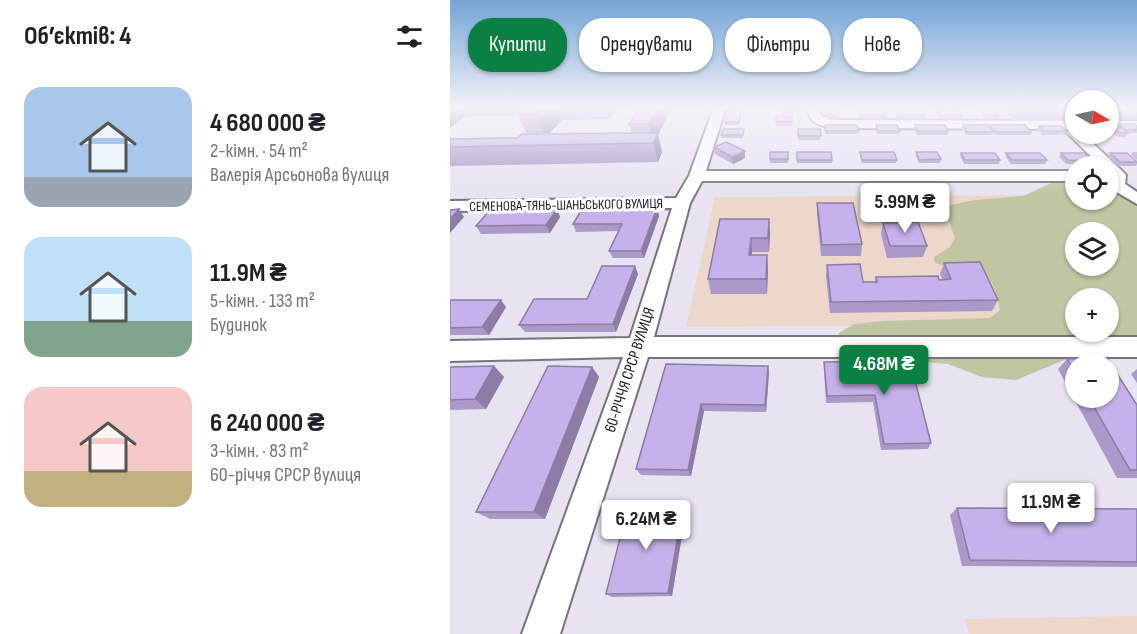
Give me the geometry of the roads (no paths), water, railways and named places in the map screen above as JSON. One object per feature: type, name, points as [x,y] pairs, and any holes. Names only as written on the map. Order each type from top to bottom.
[{"type":"street","name":"60-РІЧЧЯ СРСР ВУЛИЦЯ","points":[[541,634],[639,347],[682,204],[697,176],[710,137]]},
{"type":"street","points":[[1086,144],[1095,156]]},
{"type":"street","points":[[1119,178],[1137,175]]},
{"type":"street","points":[[697,176],[1065,176]]},
{"type":"street","points":[[1119,184],[1137,199]]},
{"type":"street","name":"СЕМЕНОВА-ТЯНЬ-ШАНЬСЬКОГО ВУЛИЦЯ","points":[[450,206],[682,204]]},
{"type":"street","points":[[450,351],[639,347],[1137,347]]}]
